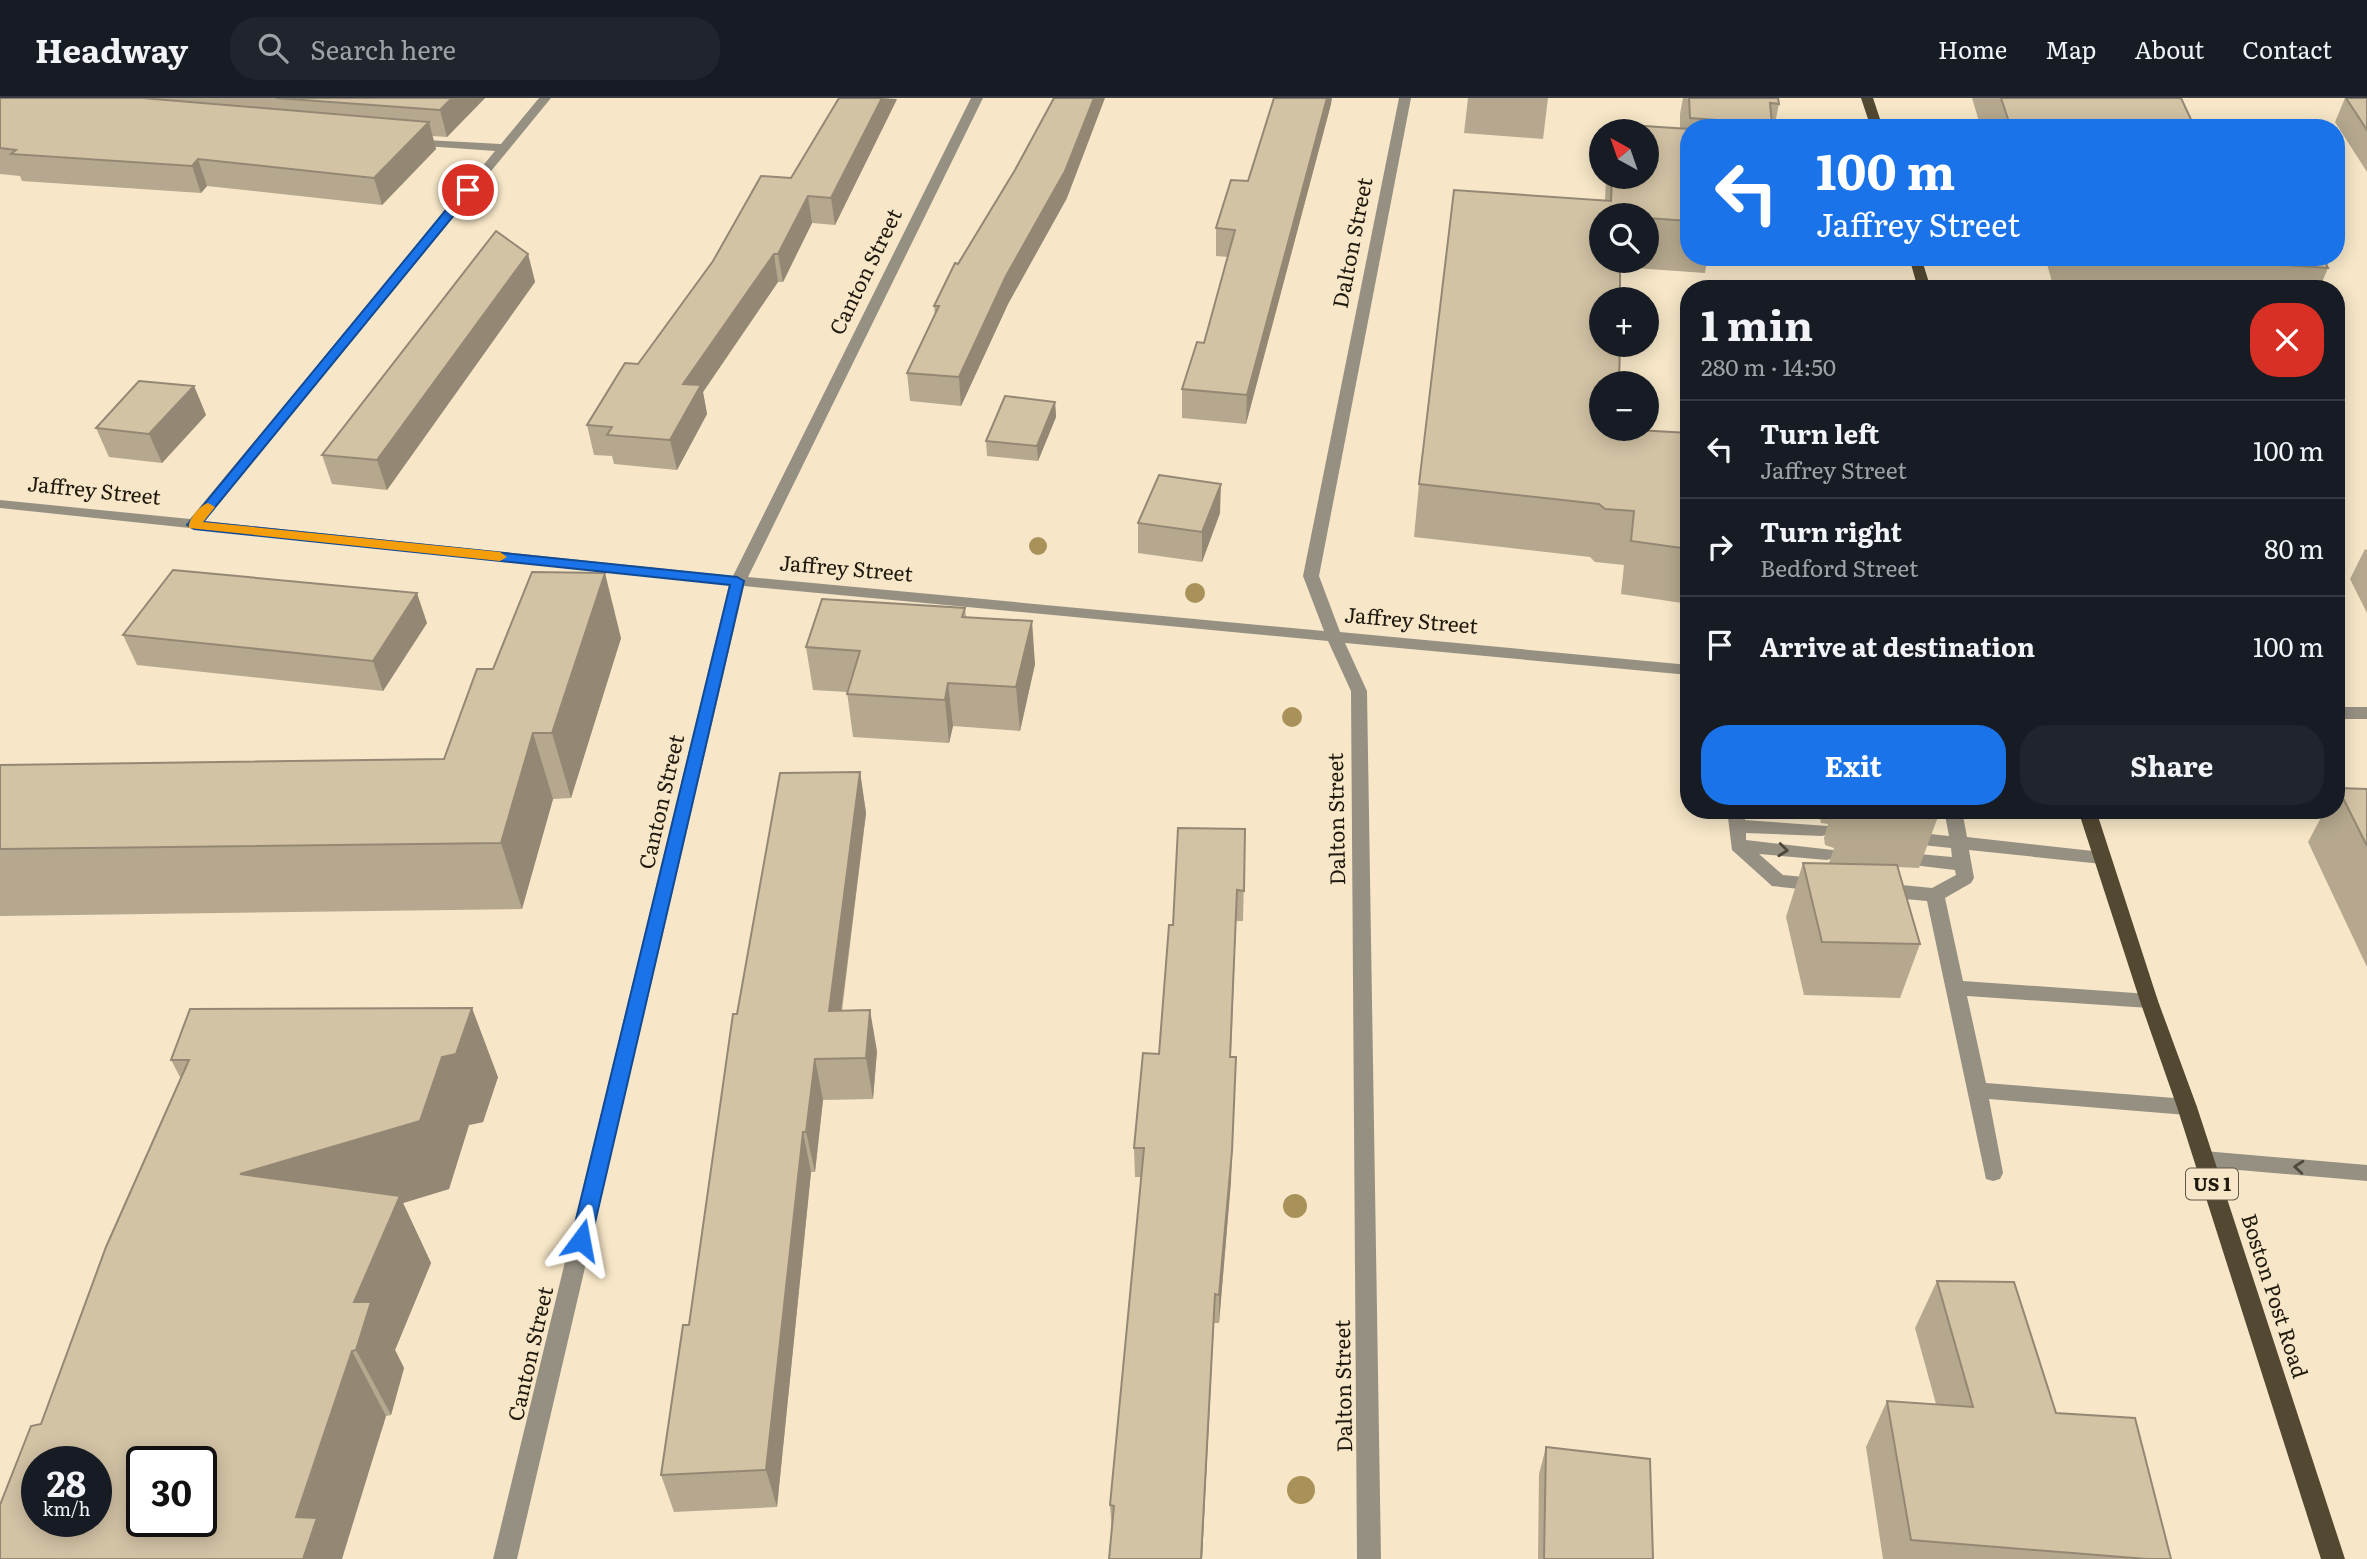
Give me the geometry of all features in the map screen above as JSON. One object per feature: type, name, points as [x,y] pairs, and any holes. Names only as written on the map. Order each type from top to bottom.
[{"type":"main road","points":[[1867,98],[1874,119]]},
{"type":"main road","name":"Boston Post Road","points":[[2090,819],[2149,1001],[2187,1107],[2333,1559]]},
{"type":"street","points":[[194,525],[545,98]]},
{"type":"street","name":"Canton Street","points":[[505,1559],[737,581],[977,98]]},
{"type":"street","name":"Dalton Street","points":[[1369,1559],[1359,691],[1334,637],[1311,576],[1405,98]]},
{"type":"street","points":[[404,141],[502,148]]},
{"type":"street","name":"Jaffrey Street","points":[[0,504],[737,581],[1680,669]]},
{"type":"street","points":[[2345,713],[2367,713]]},
{"type":"street","points":[[1737,819],[1738,846],[1778,881],[1843,887]]},
{"type":"street","points":[[1744,819],[1822,830]]},
{"type":"street","points":[[1869,889],[1935,895],[1965,878],[1954,819]]},
{"type":"street","points":[[1912,838],[2102,858]]},
{"type":"street","points":[[1738,846],[1827,854]]},
{"type":"street","points":[[1919,860],[1963,865]]},
{"type":"street","points":[[1935,895],[1978,1090],[1993,1173]]},
{"type":"street","points":[[1954,988],[2149,1001]]},
{"type":"street","points":[[1978,1090],[2187,1107]]},
{"type":"street","points":[[2204,1159],[2367,1173]]},
{"type":"building","points":[[0,98],[142,98],[429,122],[374,178],[198,159],[192,166],[11,154],[16,150],[0,148]]},
{"type":"building","points":[[276,98],[452,98],[440,110]]},
{"type":"building","points":[[839,98],[882,98],[831,198],[808,196],[778,254],[774,254],[683,384],[701,385],[670,440],[607,435],[612,427],[587,425],[625,363],[638,364],[713,261],[761,176],[791,178]]},
{"type":"building","points":[[1054,98],[1094,98],[1065,171],[1006,276],[959,377],[907,373],[939,306],[934,306],[955,263],[958,264],[1015,170]]},
{"type":"building","points":[[1274,98],[1327,98],[1247,395],[1182,389],[1197,342],[1204,343],[1235,230],[1216,228],[1231,180],[1248,181]]},
{"type":"building","points":[[1689,98],[1778,98],[1779,104],[1770,103],[1772,119],[1690,118]]},
{"type":"building","points":[[2001,98],[2181,98],[2191,119],[2008,119]]},
{"type":"building","points":[[2346,98],[2367,98],[2367,130]]},
{"type":"building","points":[[1659,127],[1680,128],[1680,220],[1659,219],[1659,203],[1589,203],[1589,273],[1620,273],[1620,287],[1589,287],[1589,357],[1620,357],[1619,371],[1589,371],[1589,441],[1659,441],[1659,431],[1680,432],[1680,548],[1631,541],[1634,511],[1605,509],[1599,504],[1419,484],[1454,190],[1611,201],[1612,189],[1659,189]]},
{"type":"building","points":[[496,231],[528,254],[377,460],[322,455]]},
{"type":"building","points":[[139,381],[194,386],[149,434],[96,428]]},
{"type":"building","points":[[1005,396],[1055,402],[1037,446],[986,441]]},
{"type":"building","points":[[1159,475],[1221,484],[1202,532],[1138,523]]},
{"type":"building","points":[[173,570],[417,593],[373,661],[123,635]]},
{"type":"building","points":[[532,572],[605,573],[552,733],[533,733],[501,843],[0,849],[0,765],[444,759],[477,669],[493,669]]},
{"type":"building","points":[[822,599],[965,608],[962,617],[1032,621],[1016,687],[948,683],[945,700],[847,694],[860,651],[806,647]]},
{"type":"building","points":[[860,772],[829,1011],[870,1010],[866,1058],[815,1059],[806,1132],[803,1132],[766,1470],[661,1475],[683,1325],[689,1325],[733,1014],[737,1014],[780,773]]},
{"type":"building","points":[[2345,788],[2367,789],[2367,846],[2345,802]]},
{"type":"building","points":[[1178,828],[1245,829],[1244,891],[1237,890],[1230,1057],[1236,1057],[1232,1151],[1219,1295],[1215,1294],[1201,1559],[1109,1559],[1114,1506],[1110,1505],[1144,1148],[1134,1148],[1143,1053],[1159,1054],[1169,925],[1173,925]]},
{"type":"building","points":[[1803,863],[1897,865],[1920,944],[1822,942]]},
{"type":"building","points":[[472,1008],[456,1054],[442,1057],[420,1121],[240,1174],[400,1196],[354,1302],[371,1302],[296,1517],[317,1518],[303,1559],[0,1559],[0,1505],[21,1451],[21,1537],[112,1537],[112,1446],[23,1446],[31,1426],[41,1424],[106,1247],[189,1060],[171,1060],[190,1009]]},
{"type":"building","points":[[1937,1281],[2014,1282],[2056,1413],[2135,1418],[2171,1559],[1911,1540],[1887,1401],[1973,1407]]},
{"type":"building","points":[[1546,1447],[1650,1459],[1653,1559],[1544,1559]]},
{"type":"slow traffic","points":[[208,507],[194,525],[500,557]]},
{"type":"route","points":[[468,190],[194,525],[737,581],[581,1240]]}]
